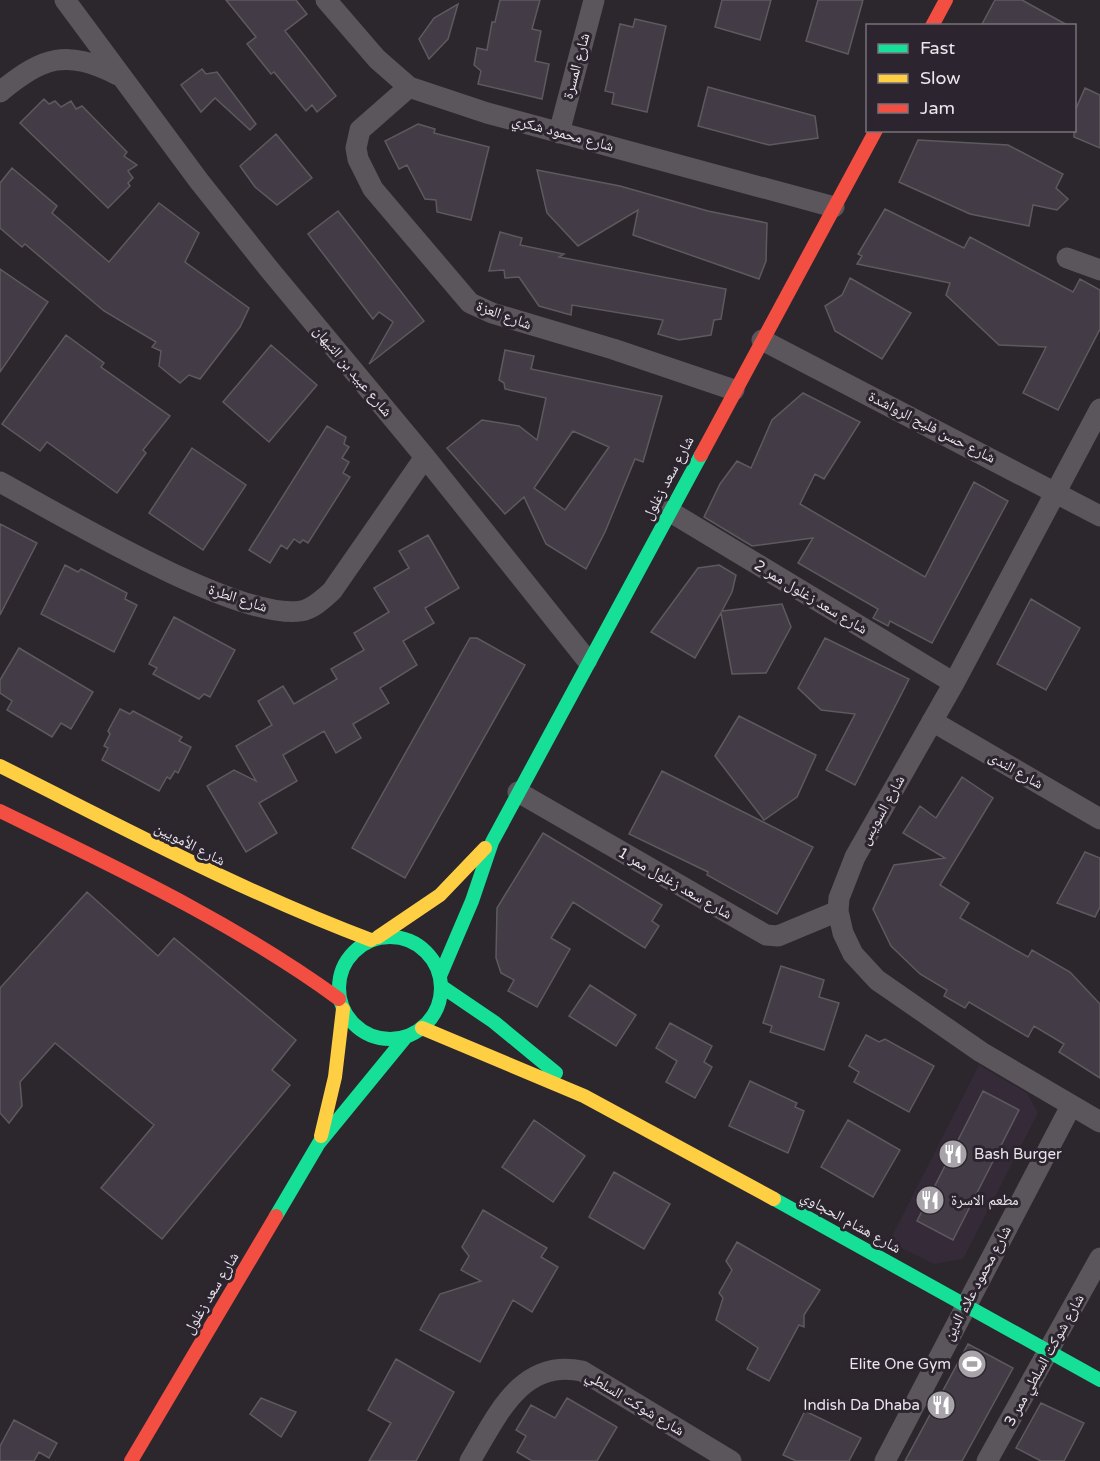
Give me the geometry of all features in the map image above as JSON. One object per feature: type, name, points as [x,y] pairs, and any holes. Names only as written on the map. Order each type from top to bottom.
[{"type":"street","name":"شارع عبيد بن التيهان","points":[[65,0],[262,261],[425,457],[587,660]]},
{"type":"street","name":"شارع محمود شكري","points":[[326,0],[377,59],[409,87],[559,133],[834,207]]},
{"type":"street","name":"شارع المسرة","points":[[559,133],[594,0]]},
{"type":"street","points":[[933,24],[946,0]]},
{"type":"street","name":"شارع عبيد بن التيهان","points":[[0,92],[21,75],[43,64],[64,59],[94,63],[123,78]]},
{"type":"street","name":"شارع العزة","points":[[409,87],[360,130],[356,148],[358,159],[374,189],[470,303],[492,314],[613,349],[734,390]]},
{"type":"street","name":"شارع سعد زغلول","points":[[441,981],[492,842],[587,660],[875,132]]},
{"type":"street","points":[[1067,258],[1100,270]]},
{"type":"street","name":"شارع حسن فليح الرواشدة","points":[[762,340],[1057,491],[1100,516]]},
{"type":"street","name":"شارع السويس","points":[[1100,408],[954,683],[855,857],[839,898],[838,911],[843,933],[853,954],[877,980],[981,1052],[1100,1122]]},
{"type":"street","name":"شارع الطرة","points":[[0,482],[206,588],[267,608],[303,611],[332,591],[425,457]]},
{"type":"street","name":"شارع سعد زغلول ممر 2","points":[[669,511],[954,683]]},
{"type":"street","name":"شارع الندى","points":[[932,721],[1100,819]]},
{"type":"street","name":"شارع الأمويين","points":[[0,766],[227,880],[299,912],[375,939]]},
{"type":"street","name":"شارع سعد زغلول ممر 1","points":[[518,792],[766,935],[778,936],[838,911]]},
{"type":"street","points":[[0,811],[239,933],[317,981],[341,1004],[350,1022],[375,1038],[390,1040],[405,1038],[422,1029],[436,1009],[441,981],[434,962],[424,949],[410,940],[394,936],[375,939],[356,949],[344,963],[339,981],[341,1004]]},
{"type":"street","name":"شارع سعد زغلول","points":[[375,939],[440,895],[492,842]]},
{"type":"street","name":"شارع هشام الحجاوي","points":[[441,981],[584,1096]]},
{"type":"street","name":"شارع سعد زغلول","points":[[319,1143],[335,1077],[341,1004]]},
{"type":"street","name":"شارع هشام الحجاوي","points":[[422,1029],[584,1096],[1050,1350],[1100,1380]]},
{"type":"street","name":"شارع سعد زغلول","points":[[131,1461],[319,1143],[405,1038]]},
{"type":"street","name":"شارع محمود علاء الدين","points":[[885,1461],[1071,1106]]},
{"type":"street","name":"شارع شوكت السلطي ممر 3","points":[[987,1461],[1100,1258]]},
{"type":"street","name":"شارع شوكت السلطي","points":[[470,1461],[511,1398],[524,1384],[537,1374],[557,1368],[582,1371],[731,1461]]},
{"type":"shaded area","points":[[979,1065],[1027,1093],[1038,1113],[963,1259],[934,1264],[889,1242]]},
{"type":"building","points":[[226,0],[296,0],[307,14],[285,31],[336,96],[317,112],[312,105],[306,111],[274,72],[271,74],[247,44],[256,37]]},
{"type":"building","points":[[500,0],[540,0],[532,29],[541,31],[535,61],[549,64],[542,99],[478,84],[481,71],[474,65],[477,48],[487,50],[492,22],[495,22]]},
{"type":"building","points":[[722,0],[771,0],[760,40],[715,27]]},
{"type":"building","points":[[818,0],[863,0],[848,54],[806,41]]},
{"type":"building","points":[[995,0],[1022,0],[1065,24],[982,24]]},
{"type":"building","points":[[458,4],[448,39],[429,59],[419,39],[434,18]]},
{"type":"building","points":[[635,19],[666,26],[647,112],[612,104],[614,93],[605,91],[620,24],[633,27]]},
{"type":"building","points":[[202,69],[206,74],[217,72],[256,124],[250,130],[215,98],[201,112],[181,85]]},
{"type":"building","points":[[708,87],[815,116],[818,138],[769,145],[698,126]]},
{"type":"building","points":[[1085,88],[1100,95],[1100,148],[1074,137],[1076,108]]},
{"type":"building","points":[[44,99],[49,104],[55,101],[61,107],[71,101],[76,109],[82,106],[127,152],[124,156],[137,165],[128,171],[133,178],[128,183],[130,186],[108,208],[20,123]]},
{"type":"building","points":[[418,124],[435,129],[434,133],[489,147],[471,220],[437,212],[436,200],[425,199],[407,165],[399,169],[385,141]]},
{"type":"building","points":[[276,134],[312,178],[277,205],[255,187],[240,166]]},
{"type":"building","points":[[918,140],[1008,145],[1063,174],[1056,188],[1068,199],[1057,210],[1033,205],[1029,226],[970,214],[899,182]]},
{"type":"building","points":[[12,168],[57,206],[52,213],[109,262],[159,203],[199,233],[185,262],[249,308],[240,327],[200,379],[189,375],[180,383],[159,366],[161,351],[152,347],[156,342],[104,311],[25,244],[22,247],[0,228],[0,183]]},
{"type":"building","points":[[537,170],[620,186],[708,211],[767,223],[766,261],[759,279],[633,235],[638,210],[578,246],[547,213]]},
{"type":"building","points":[[885,209],[964,248],[970,237],[1073,292],[1080,279],[1100,290],[1100,329],[1058,410],[1023,393],[1046,347],[999,345],[946,295],[950,283],[857,264],[862,256],[858,254]]},
{"type":"building","points":[[338,211],[424,321],[369,364],[393,322],[379,312],[373,319],[308,234]]},
{"type":"building","points":[[500,232],[522,238],[520,245],[564,254],[559,257],[726,289],[721,319],[714,320],[711,335],[679,340],[658,334],[663,320],[572,305],[571,315],[539,306],[519,277],[505,278],[504,270],[489,271]]},
{"type":"building","points":[[0,269],[48,302],[0,372]]},
{"type":"building","points":[[850,278],[911,313],[882,359],[835,331],[825,306],[842,295]]},
{"type":"building","points":[[66,335],[104,363],[101,367],[170,416],[143,450],[146,453],[117,493],[47,442],[40,451],[2,424]]},
{"type":"building","points":[[271,345],[317,385],[269,442],[223,402]]},
{"type":"building","points":[[505,350],[534,356],[531,369],[662,396],[643,462],[635,459],[605,532],[586,569],[546,544],[524,497],[505,514],[447,448],[482,420],[519,426],[537,440],[546,398],[505,389],[504,383],[499,380]],"holes":[[[573,431],[609,447],[565,510],[534,488]]]},
{"type":"building","points":[[803,393],[860,422],[824,479],[815,474],[800,504],[925,577],[974,482],[1008,501],[932,643],[890,621],[888,626],[873,618],[878,609],[798,563],[813,538],[752,546],[704,517],[720,484],[737,461],[751,468],[772,420]]},
{"type":"building","points":[[327,426],[346,437],[344,444],[349,447],[342,458],[349,462],[343,473],[350,477],[308,543],[303,540],[300,543],[294,539],[287,549],[281,545],[270,563],[249,550]]},
{"type":"building","points":[[192,448],[246,485],[203,550],[149,513]]},
{"type":"building","points":[[0,524],[37,543],[0,615]]},
{"type":"building","points":[[428,535],[459,588],[425,608],[434,623],[403,641],[417,665],[380,688],[389,703],[353,724],[361,738],[336,753],[324,731],[283,755],[297,781],[259,803],[277,833],[246,852],[207,786],[234,770],[256,781],[236,746],[272,725],[258,701],[283,686],[294,704],[337,679],[331,669],[364,650],[354,633],[389,612],[374,588],[409,568],[399,551]]},
{"type":"building","points":[[65,565],[78,572],[81,569],[127,593],[125,599],[137,605],[114,652],[41,614]]},
{"type":"building","points":[[719,565],[736,575],[732,592],[722,611],[782,604],[791,627],[766,673],[732,674],[721,613],[695,658],[651,632],[698,568]]},
{"type":"building","points":[[1031,599],[1080,628],[1046,690],[997,664]]},
{"type":"building","points":[[174,617],[235,650],[210,697],[204,694],[199,699],[153,674],[157,668],[149,664]]},
{"type":"building","points":[[470,638],[477,638],[525,665],[405,878],[352,848]]},
{"type":"building","points":[[825,638],[909,679],[855,785],[826,770],[855,714],[821,710],[798,688]]},
{"type":"building","points":[[19,648],[93,692],[71,729],[61,723],[52,737],[7,710],[12,701],[0,693],[0,680]]},
{"type":"building","points":[[120,709],[130,714],[133,711],[182,737],[179,741],[191,747],[178,773],[175,771],[170,779],[167,777],[159,791],[102,760],[108,748],[104,746],[110,734],[108,731]]},
{"type":"building","points":[[739,716],[816,755],[797,797],[764,820],[715,756]]},
{"type":"building","points":[[662,771],[813,847],[777,914],[707,875],[708,872],[629,834]]},
{"type":"building","points":[[962,777],[993,798],[940,885],[969,903],[960,918],[1028,957],[1032,950],[1070,972],[1100,1004],[1100,1078],[1059,1052],[1064,1044],[1034,1026],[1028,1037],[969,1002],[965,1008],[944,996],[947,990],[920,974],[891,946],[873,909],[894,865],[945,858],[903,833],[920,806],[936,818]]},
{"type":"building","points":[[543,833],[662,905],[652,921],[659,926],[645,948],[573,902],[551,938],[570,949],[537,1007],[508,991],[514,980],[501,973],[496,958],[497,908]]},
{"type":"building","points":[[1085,852],[1100,858],[1100,907],[1095,917],[1057,903]]},
{"type":"building","points":[[87,892],[158,956],[174,938],[296,1040],[272,1070],[290,1085],[162,1239],[101,1188],[154,1125],[55,1043],[20,1082],[22,1106],[9,1123],[0,1113],[0,988]]},
{"type":"building","points":[[781,966],[824,980],[819,997],[839,1003],[824,1050],[770,1032],[772,1026],[763,1023]]},
{"type":"building","points":[[590,985],[636,1015],[616,1046],[569,1016]]},
{"type":"building","points":[[670,1023],[712,1046],[704,1062],[712,1067],[695,1098],[666,1082],[677,1061],[656,1048]]},
{"type":"building","points":[[866,1035],[879,1042],[885,1039],[934,1066],[909,1112],[854,1082],[859,1072],[849,1066]]},
{"type":"building","points":[[750,1081],[797,1103],[795,1107],[804,1111],[788,1153],[729,1126]]},
{"type":"building","points":[[983,1091],[1019,1110],[953,1240],[917,1221]]},
{"type":"building","points":[[534,1120],[585,1156],[553,1202],[502,1167]]},
{"type":"building","points":[[848,1120],[900,1150],[873,1197],[821,1167]]},
{"type":"building","points":[[614,1172],[670,1204],[644,1249],[589,1217]]},
{"type":"building","points":[[483,1210],[547,1248],[541,1257],[558,1267],[532,1312],[513,1300],[480,1362],[420,1330],[440,1294],[481,1281],[461,1270],[469,1256],[462,1247]]},
{"type":"building","points":[[737,1242],[820,1290],[804,1315],[804,1327],[799,1325],[769,1381],[747,1369],[758,1348],[716,1320],[723,1298],[719,1293],[732,1270],[726,1261]]},
{"type":"building","points":[[968,1344],[1013,1368],[962,1461],[905,1461]]},
{"type":"building","points":[[396,1359],[454,1392],[416,1461],[369,1461],[391,1423],[368,1410]]},
{"type":"building","points":[[261,1398],[296,1412],[281,1437],[250,1414]]},
{"type":"building","points":[[567,1398],[617,1427],[597,1461],[532,1461],[517,1452],[526,1436],[516,1430],[531,1405],[555,1418]]},
{"type":"building","points":[[1041,1403],[1084,1423],[1064,1461],[1041,1461],[1016,1448]]},
{"type":"building","points":[[805,1411],[861,1438],[849,1461],[796,1461],[783,1455]]},
{"type":"building","points":[[14,1420],[57,1443],[49,1458],[39,1452],[34,1461],[0,1461],[0,1446]]},
{"type":"traffic: fast","points":[[440,976],[472,901],[492,842],[701,455]]},
{"type":"traffic: fast","points":[[390,937],[419,945],[433,959],[441,988],[433,1017],[419,1031],[390,1039],[361,1031],[347,1017],[339,988],[347,959],[361,945],[390,937]]},
{"type":"traffic: fast","points":[[441,986],[494,1022],[556,1073]]},
{"type":"traffic: fast","points":[[276,1216],[319,1143],[405,1038]]},
{"type":"traffic: fast","points":[[774,1199],[1100,1380]]},
{"type":"traffic: slow","points":[[0,766],[230,880],[371,940]]},
{"type":"traffic: slow","points":[[378,937],[440,895],[485,848]]},
{"type":"traffic: slow","points":[[321,1136],[335,1077],[343,1009]]},
{"type":"traffic: slow","points":[[422,1028],[584,1096],[774,1199]]},
{"type":"traffic: jam","points":[[933,24],[946,0]]},
{"type":"traffic: jam","points":[[701,455],[875,132]]},
{"type":"traffic: jam","points":[[0,811],[174,897],[258,945],[339,999]]},
{"type":"traffic: jam","points":[[131,1461],[276,1216]]},
{"type":"place","name":"Bash Burger","points":[[953,1154]]},
{"type":"place","name":"مطعم الاسرة","points":[[930,1200]]},
{"type":"place","name":"Elite One Gym","points":[[972,1364]]},
{"type":"place","name":"Indish Da Dhaba","points":[[941,1405]]}]
